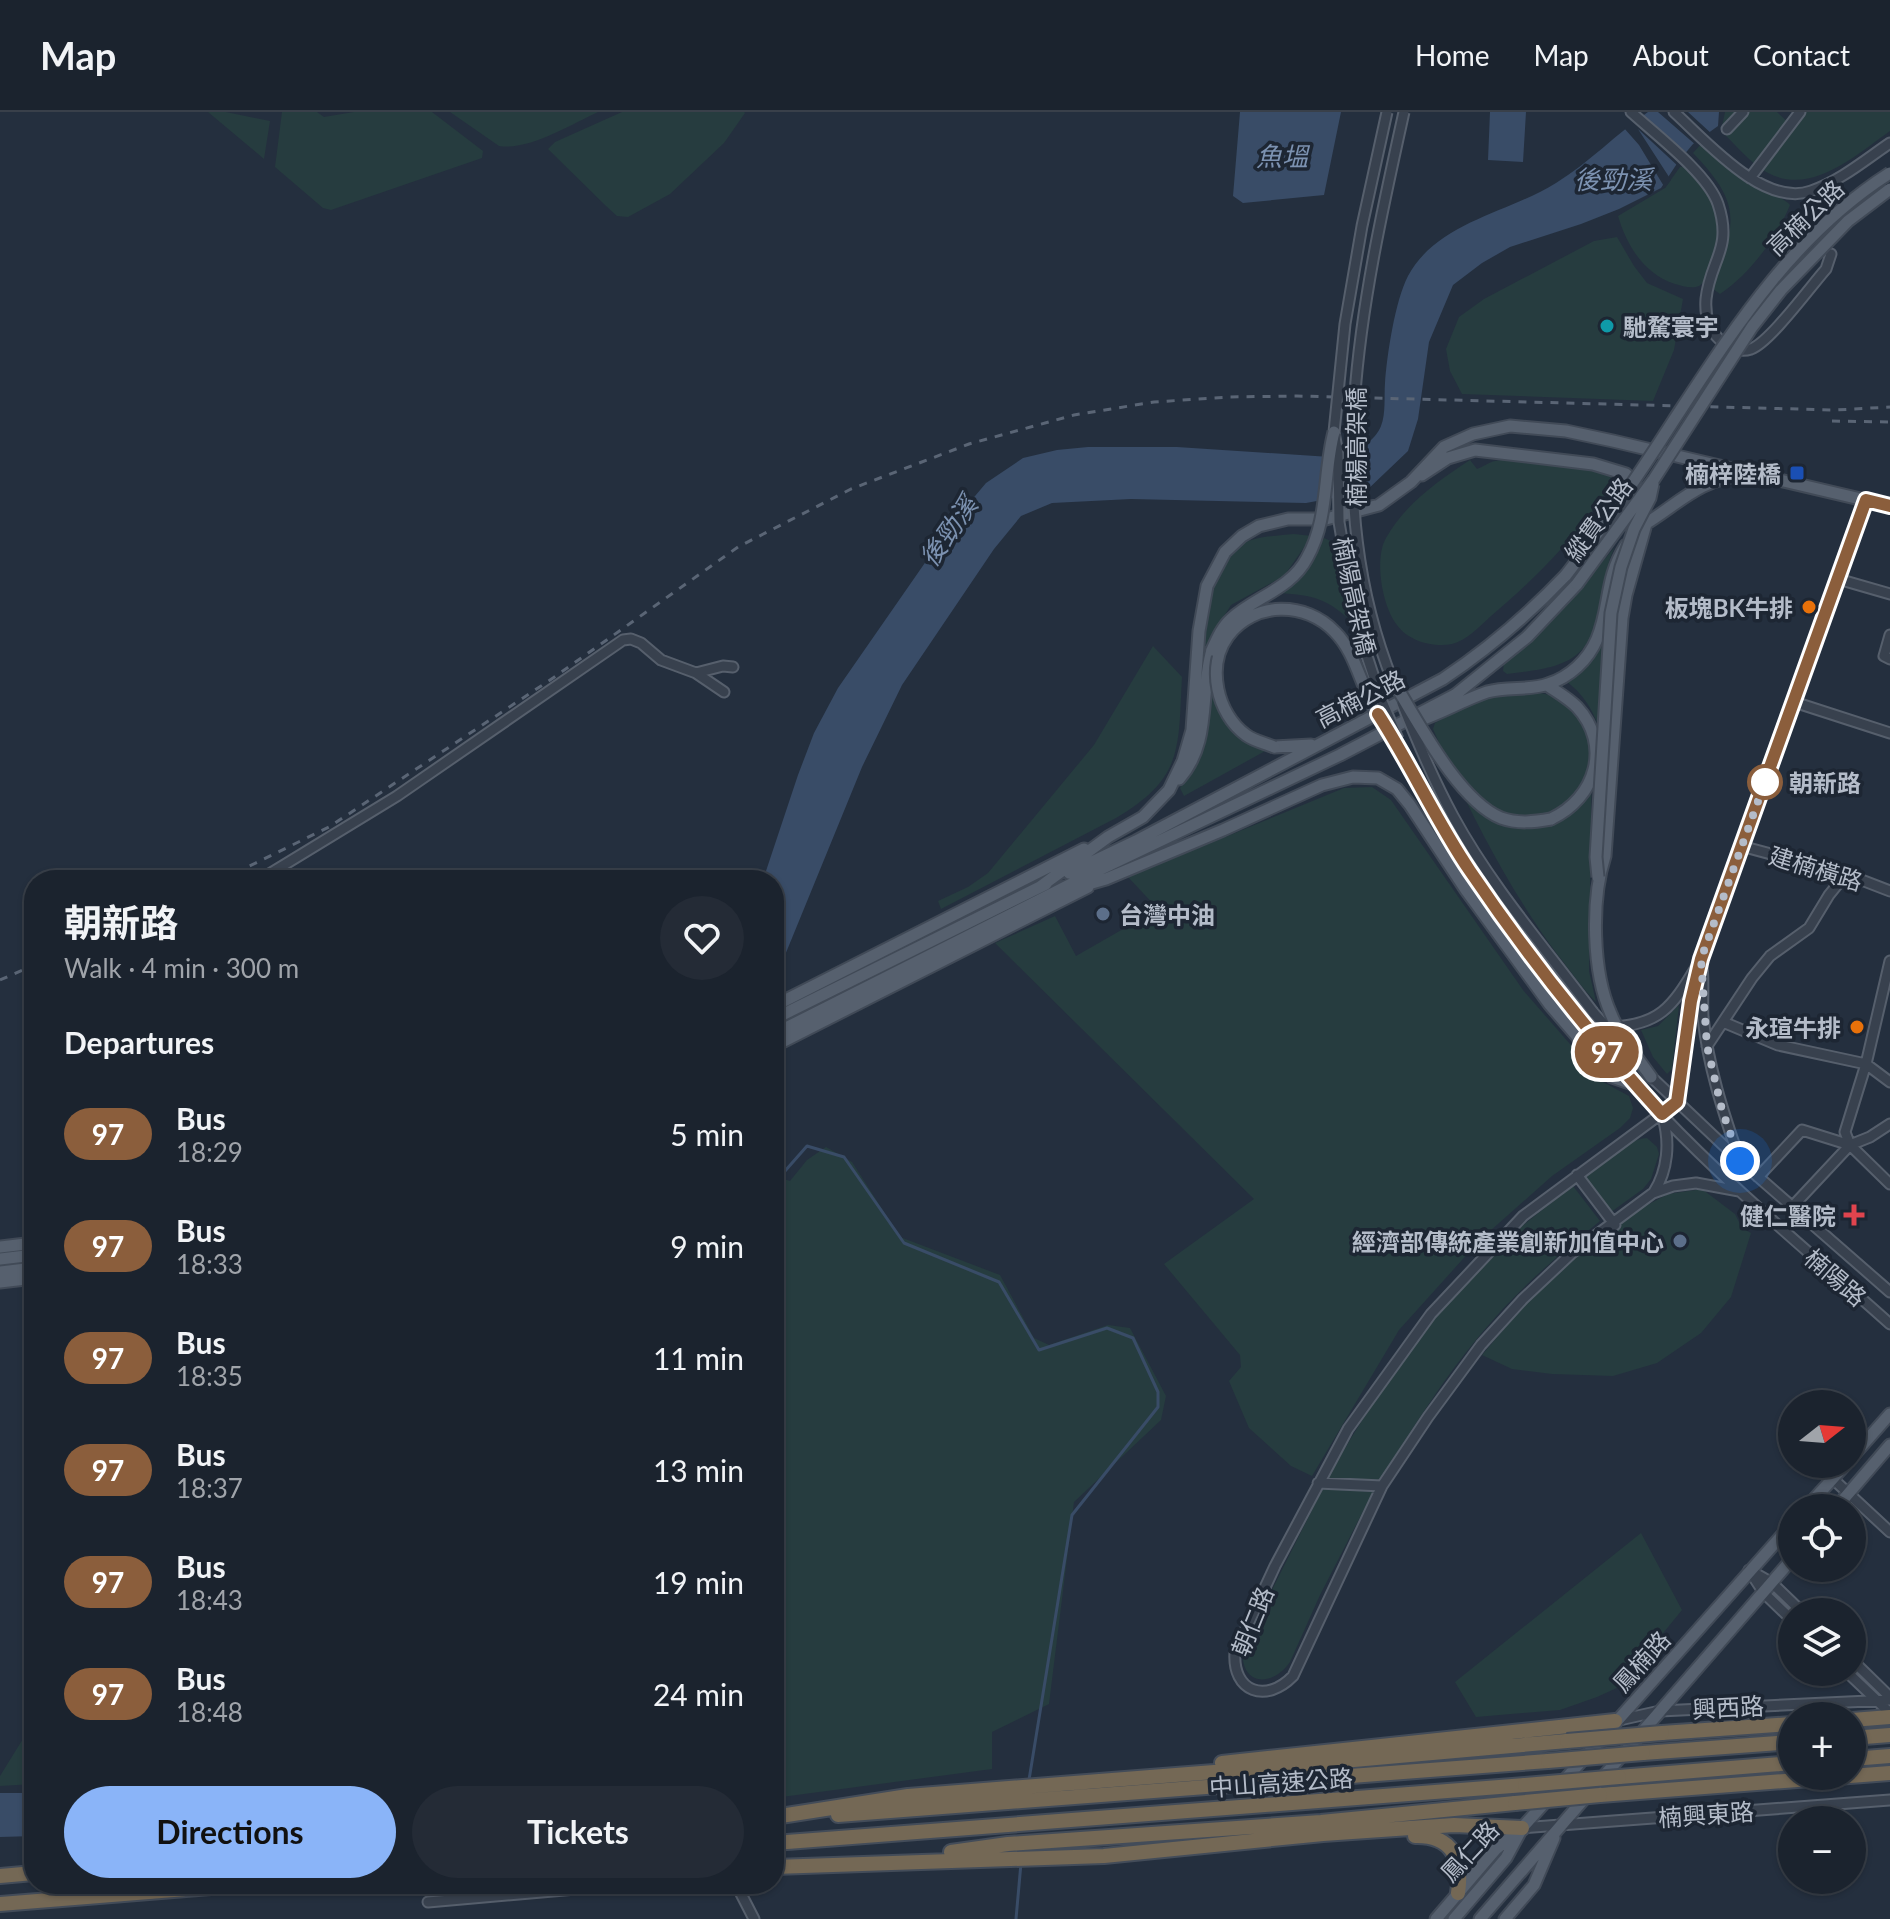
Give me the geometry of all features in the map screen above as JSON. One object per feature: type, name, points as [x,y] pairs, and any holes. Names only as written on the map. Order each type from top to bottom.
[{"type":"highway","points":[[784,1816],[908,1796],[1027,1793],[1268,1757],[1615,1721]]},
{"type":"highway","points":[[1106,1779],[1778,1725]]},
{"type":"highway","points":[[1866,1737],[1890,1735]]},
{"type":"highway","name":"中山高速公路","points":[[1027,1793],[1548,1761],[1778,1743]]},
{"type":"highway","points":[[1866,1758],[1890,1756]]},
{"type":"highway","name":"中山高速公路","points":[[784,1842],[1778,1764]]},
{"type":"highway","points":[[784,1867],[884,1863],[1600,1795],[1890,1773]]},
{"type":"highway","points":[[1023,1851],[1104,1856],[1323,1834],[1454,1825],[1522,1828]]},
{"type":"highway","points":[[1323,1834],[1423,1836],[1440,1840],[1452,1850],[1460,1865],[1458,1893]]},
{"type":"highway","points":[[0,1876],[24,1874]]},
{"type":"highway","points":[[0,1904],[124,1894]]},
{"type":"main road","name":"高楠公路","points":[[784,1035],[1045,896],[1115,851],[1443,679],[1474,658],[1536,607],[1604,527],[1741,317],[1838,211],[1890,173]]},
{"type":"main road","name":"高楠公路","points":[[1654,479],[1752,327],[1781,290],[1848,221],[1890,189]]},
{"type":"main road","points":[[1411,482],[1444,447],[1473,434],[1510,426],[1566,431],[1890,506]]},
{"type":"main road","points":[[784,1001],[1143,817],[1189,766],[1199,745],[1212,650],[1229,621],[1275,590],[1307,560],[1321,524],[1328,455],[1334,432]]},
{"type":"main road","points":[[1169,790],[1183,761],[1192,730],[1204,597],[1214,569],[1225,552],[1242,536],[1259,526],[1288,519],[1310,521],[1348,515],[1379,505],[1443,461],[1471,451],[1593,464],[1617,470],[1633,480],[1640,494],[1646,524],[1622,618],[1605,856],[1598,877]]},
{"type":"main road","points":[[1384,732],[1436,716],[1489,691],[1547,685],[1576,668],[1591,651],[1604,615],[1613,568],[1633,534],[1701,486],[1725,477],[1755,476]]},
{"type":"main road","points":[[1651,1077],[1612,1027],[1605,1000],[1597,951],[1596,857],[1611,613],[1621,567],[1634,529],[1650,498],[1654,479]]},
{"type":"main road","name":"縱貫公路","points":[[1577,584],[1654,479]]},
{"type":"main road","name":"高楠公路","points":[[784,1014],[1045,896],[1104,874],[1455,695],[1527,637],[1577,584]]},
{"type":"main road","points":[[1320,743],[1274,747],[1248,736],[1229,716],[1218,691],[1217,668],[1228,636],[1243,622],[1262,612],[1282,608],[1304,611],[1335,631],[1344,642],[1373,707],[1404,754]]},
{"type":"main road","points":[[1390,676],[1437,751],[1474,800],[1514,822],[1551,819],[1569,809],[1593,777],[1597,751],[1594,737],[1579,709],[1547,685]]},
{"type":"main road","points":[[1045,896],[1076,888],[1322,785],[1353,777],[1378,778],[1397,789],[1410,805],[1466,890],[1550,1005],[1612,1077],[1635,1085]]},
{"type":"main road","points":[[1045,896],[1074,862],[1108,837]]},
{"type":"main road","points":[[1034,873],[1115,851]]},
{"type":"main road","points":[[0,1247],[24,1244]]},
{"type":"main road","points":[[0,1259],[24,1256]]},
{"type":"main road","points":[[0,1272],[24,1269]]},
{"type":"main road","points":[[0,1282],[24,1279]]},
{"type":"main road","points":[[1866,1441],[1890,1414]]},
{"type":"main road","points":[[1848,1494],[1890,1445]]},
{"type":"main road","points":[[1819,1494],[1833,1479]]},
{"type":"main road","name":"鳳楠路","points":[[1522,1828],[1778,1539]]},
{"type":"main road","name":"鳳楠路","points":[[1560,1825],[1778,1576]]},
{"type":"main road","points":[[1480,1919],[1560,1825]]},
{"type":"main road","points":[[1505,1919],[1534,1885],[1560,1825]]},
{"type":"main road","name":"鳳仁路","points":[[1436,1919],[1496,1849],[1522,1828]]},
{"type":"main road","name":"鳳仁路","points":[[1454,1919],[1506,1858],[1522,1828]]},
{"type":"street","name":"楠陽高架橋","points":[[1387,112],[1345,324],[1334,432],[1338,454],[1339,522],[1356,622],[1381,699],[1404,754],[1440,823],[1470,871],[1582,1024]]},
{"type":"street","name":"楠楊高架橋","points":[[1404,112],[1375,247],[1353,398],[1350,445],[1360,565],[1390,676],[1422,755],[1454,818],[1497,885],[1593,1012],[1612,1027]]},
{"type":"street","points":[[1674,112],[1750,178],[1773,191],[1804,193],[1837,178],[1890,143]]},
{"type":"street","points":[[1727,129],[1743,112]]},
{"type":"street","points":[[1750,178],[1800,112]]},
{"type":"street","points":[[1634,115],[1710,186],[1722,221],[1723,247],[1706,296],[1709,324],[1723,344],[1738,350],[1753,348],[1769,335],[1826,269],[1831,254]]},
{"type":"street","points":[[1677,1102],[1691,1001],[1701,959],[1866,500]]},
{"type":"street","points":[[1838,579],[1890,594]]},
{"type":"street","points":[[1890,635],[1884,656],[1890,659]]},
{"type":"street","points":[[276,870],[397,796],[614,644],[631,639],[641,643],[661,660],[696,673],[724,692]]},
{"type":"street","points":[[696,673],[723,666],[733,667]]},
{"type":"street","points":[[1794,702],[1890,733]]},
{"type":"street","name":"建楠橫路","points":[[1741,846],[1846,874],[1890,891]]},
{"type":"street","points":[[1707,1046],[1752,978],[1770,956],[1814,923],[1829,895],[1846,874]]},
{"type":"street","points":[[1612,1027],[1648,1021],[1664,1012],[1701,959]]},
{"type":"street","points":[[1701,959],[1707,1046],[1722,1110],[1740,1161]]},
{"type":"street","points":[[1890,961],[1866,1064],[1845,1132],[1850,1145],[1890,1184]]},
{"type":"street","points":[[1723,1022],[1778,1045],[1866,1064],[1890,1082]]},
{"type":"street","name":"楠陽路","points":[[1582,1024],[1662,1114],[1739,1191],[1890,1324]]},
{"type":"street","name":"楠陽路","points":[[1651,1077],[1740,1161],[1890,1292]]},
{"type":"street","name":"朝仁路","points":[[1677,1102],[1523,1216],[1431,1314],[1348,1429],[1318,1483],[1235,1652],[1234,1668],[1241,1680],[1252,1688],[1266,1692],[1281,1689],[1293,1676],[1382,1486],[1481,1345],[1523,1299],[1562,1262],[1653,1193],[1696,1183],[1739,1191]]},
{"type":"street","points":[[1653,1193],[1665,1168],[1667,1132],[1662,1114]]},
{"type":"street","points":[[1792,1207],[1850,1145],[1890,1124]]},
{"type":"street","points":[[1758,1177],[1804,1130],[1850,1145]]},
{"type":"street","points":[[1577,1175],[1614,1223]]},
{"type":"street","points":[[1833,1479],[1848,1494]]},
{"type":"street","points":[[1318,1483],[1382,1486]]},
{"type":"street","points":[[1866,1510],[1890,1532]]},
{"type":"street","points":[[1749,1570],[1782,1598]]},
{"type":"street","points":[[1768,1588],[1778,1601]]},
{"type":"street","points":[[1866,1674],[1890,1698]]},
{"type":"street","points":[[1862,1686],[1876,1700],[1885,1716]]},
{"type":"street","name":"興西路","points":[[1615,1721],[1660,1711],[1890,1698]]},
{"type":"street","name":"楠興東路","points":[[1522,1828],[1890,1800]]},
{"type":"street","points":[[428,1902],[519,1894]]},
{"type":"street","points":[[740,1894],[750,1917]]},
{"type":"green space","points":[[208,112],[226,112],[270,121],[264,159]]},
{"type":"green space","points":[[282,112],[317,112],[324,117],[354,112],[432,112],[483,151],[482,158],[331,210],[323,208],[275,167]]},
{"type":"green space","points":[[450,112],[598,112],[550,135],[523,144],[499,146]]},
{"type":"green space","points":[[622,112],[745,113],[724,143],[670,194],[628,217],[617,216],[548,149],[555,142]]},
{"type":"green space","points":[[1725,112],[1777,112],[1793,127],[1802,112],[1890,112],[1890,131],[1833,170],[1801,180],[1784,179],[1755,164],[1721,131]]},
{"type":"green space","points":[[1702,143],[1736,172],[1790,205],[1778,230],[1761,254],[1742,276],[1720,294],[1713,289],[1730,231],[1730,216],[1721,188],[1693,153]]},
{"type":"green space","points":[[1686,166],[1706,185],[1713,197],[1720,226],[1716,256],[1710,271],[1701,285],[1693,287],[1664,279],[1646,266],[1626,238],[1618,216],[1665,188],[1680,167]]},
{"type":"green space","points":[[1617,237],[1647,283],[1683,299],[1674,350],[1653,401],[1462,394],[1450,371],[1446,349],[1459,317],[1484,299],[1594,241]]},
{"type":"green space","points":[[1470,460],[1477,469],[1495,461],[1520,460],[1575,466],[1617,476],[1575,533],[1543,568],[1473,633],[1452,644],[1430,644],[1402,631],[1392,617],[1381,582],[1382,547],[1412,504]]},
{"type":"green space","points":[[1294,534],[1312,536],[1284,576],[1231,605],[1202,651],[1214,579],[1228,554],[1251,540]]},
{"type":"green space","points":[[1324,538],[1337,544],[1353,623],[1336,608],[1320,600],[1279,593],[1300,576]]},
{"type":"green space","points":[[1615,547],[1608,565],[1598,618],[1584,648],[1561,664],[1507,674],[1503,671],[1504,662],[1569,600]]},
{"type":"green space","points":[[1614,570],[1599,727],[1586,701],[1566,681],[1582,669]]},
{"type":"green space","points":[[1153,646],[1182,677],[1177,742],[1166,775],[1138,803],[1116,818],[941,909],[938,901],[968,887],[988,873],[1094,745]]},
{"type":"green space","points":[[1212,668],[1232,726],[1267,750],[1184,796],[1180,788],[1204,747]]},
{"type":"green space","points":[[1511,691],[1541,693],[1563,701],[1579,718],[1592,746],[1589,971],[1596,1002],[1538,928],[1504,873],[1433,729],[1435,723],[1453,713]]},
{"type":"green space","points":[[1372,787],[1391,800],[1523,990],[1603,1082],[1629,1096],[1633,1108],[1630,1118],[1620,1128],[1552,1176],[1480,1240],[1399,1330],[1312,1476],[1291,1466],[1249,1428],[1229,1381],[1241,1367],[1240,1355],[1164,1264],[1254,1199],[995,943],[1055,916],[1076,956],[1158,909],[1128,877],[1344,788]]},
{"type":"green space","points":[[1679,1005],[1672,1069],[1667,1074],[1653,1057],[1641,1030],[1658,1026]]},
{"type":"green space","points":[[1647,1138],[1657,1147],[1659,1154],[1651,1179],[1643,1189],[1611,1212],[1585,1177],[1622,1148]]},
{"type":"green space","points":[[826,1147],[852,1162],[900,1237],[1000,1275],[1034,1338],[1049,1345],[1108,1325],[1130,1328],[1166,1396],[1161,1420],[1074,1502],[1049,1704],[992,1732],[992,1769],[784,1797],[784,1179],[790,1181],[807,1160]]},
{"type":"green space","points":[[1573,1186],[1600,1221],[1537,1275],[1480,1335],[1440,1388],[1379,1481],[1328,1478],[1385,1386],[1449,1301],[1507,1240]]},
{"type":"green space","name":"經濟部傳統產業創新加值中心","points":[[1702,1189],[1735,1214],[1742,1228],[1751,1233],[1731,1297],[1701,1333],[1657,1363],[1613,1376],[1512,1369],[1482,1355],[1525,1304],[1575,1257],[1634,1212],[1668,1194]]},
{"type":"green space","points":[[1323,1488],[1373,1492],[1320,1595],[1290,1662],[1274,1676],[1258,1679],[1246,1670],[1243,1648]]},
{"type":"green space","points":[[1641,1533],[1682,1610],[1619,1687],[1560,1710],[1476,1717],[1455,1682]]},
{"type":"green space","points":[[24,1737],[24,1785],[0,1786],[0,1776]]},
{"type":"water","name":"魚塭","points":[[1240,112],[1341,112],[1324,195],[1243,203],[1233,196]]},
{"type":"water","points":[[1490,112],[1526,112],[1523,162],[1488,160]]},
{"type":"water","name":"後勁溪","points":[[1648,112],[1719,112],[1718,126],[1693,144],[1661,188],[1581,224],[1510,247],[1453,285],[1429,342],[1418,419],[1408,451],[1365,492],[1306,503],[1131,499],[1052,503],[1021,516],[994,549],[902,685],[862,767],[784,958],[784,870],[766,870],[814,733],[838,688],[954,521],[986,483],[1023,458],[1088,447],[1177,447],[1345,458],[1371,440],[1381,426],[1396,313],[1408,276],[1421,258],[1455,231],[1556,183]]},
{"type":"water","points":[[0,1793],[24,1793],[24,1836],[0,1837]]},
{"type":"pier","points":[[1658,112],[1688,112],[1713,135],[1697,146]]},
{"type":"pier","points":[[1634,117],[1686,158],[1679,167],[1638,129],[1671,180],[1665,188],[1639,145],[1624,128]]},
{"type":"waterway","points":[[784,1171],[807,1146],[844,1157],[904,1243],[999,1282],[1039,1350],[1107,1328],[1133,1338],[1158,1392],[1158,1407],[1072,1515],[1029,1780]]},
{"type":"waterway","points":[[1016,1919],[1021,1863]]},
{"type":"railway","points":[[241,870],[329,827],[553,678],[738,547],[851,489],[969,444],[1074,415],[1154,402],[1229,397],[1297,396],[1835,410],[1890,407]]},
{"type":"railway","points":[[1832,421],[1890,422]]},
{"type":"railway","points":[[0,980],[24,969]]},
{"type":"bus line","name":"97","points":[[1378,714],[1470,871],[1553,988],[1662,1114],[1677,1102],[1691,1001],[1701,959],[1866,500],[1890,506]]},
{"type":"place","name":"馳騖寰宇","points":[[1607,326]]},
{"type":"place","name":"楠梓陸橋","points":[[1797,473]]},
{"type":"place","name":"板塊BK牛排","points":[[1809,607]]},
{"type":"place","name":"朝新路","points":[[1765,782]]},
{"type":"place","name":"台灣中油","points":[[1103,914]]},
{"type":"place","name":"永瑄牛排","points":[[1857,1027]]},
{"type":"place","name":"健仁醫院","points":[[1854,1215]]},
{"type":"place","name":"經濟部傳統產業創新加值中心","points":[[1680,1241]]},
{"type":"route","points":[[1740,1161],[1722,1110],[1707,1046],[1701,959],[1765,782]]}]
